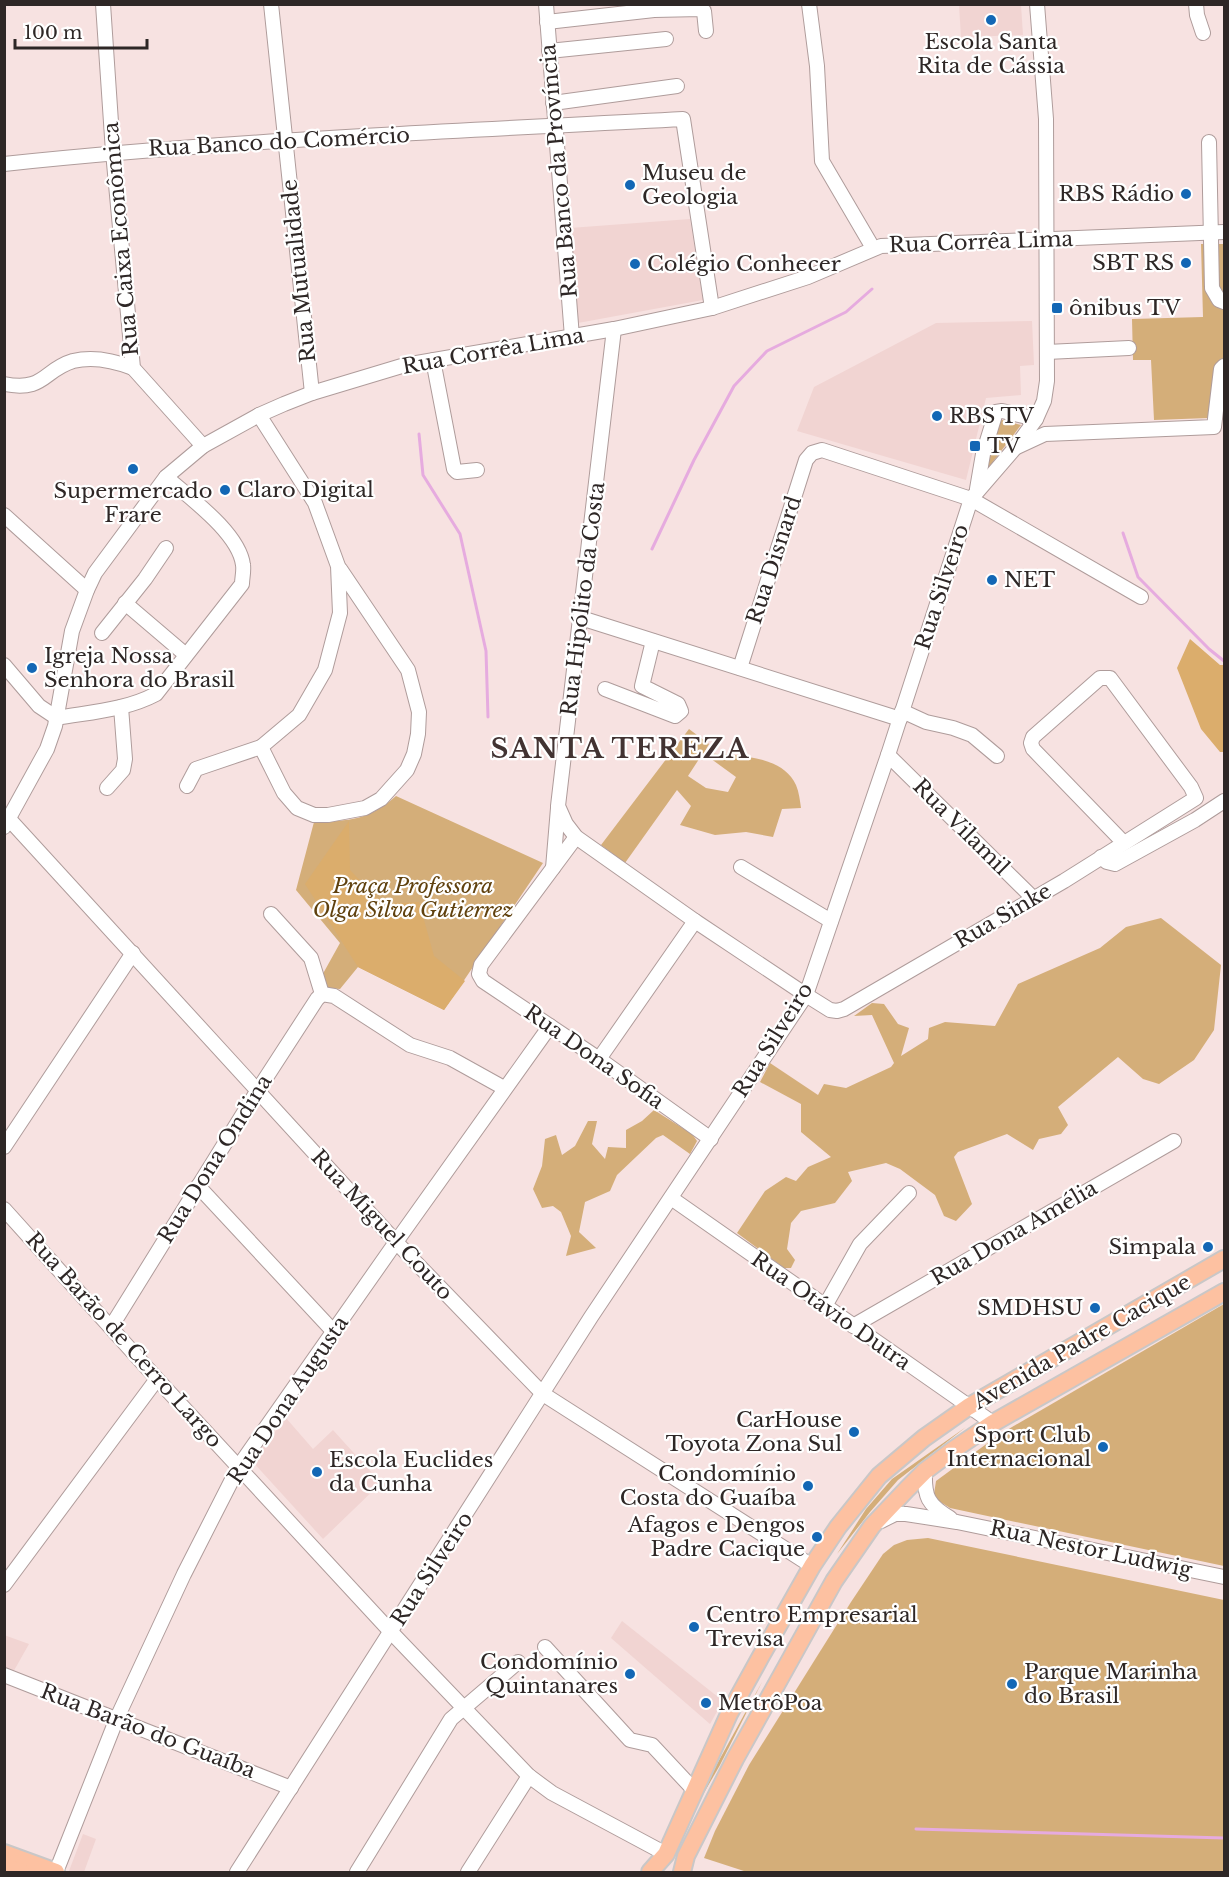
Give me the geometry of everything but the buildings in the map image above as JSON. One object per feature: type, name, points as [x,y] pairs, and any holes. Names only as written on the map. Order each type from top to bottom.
[{"type":"main road","name":"Avenida Padre Cacique","points":[[650,1872],[666,1854],[729,1714],[812,1566],[838,1527],[879,1476],[922,1440],[968,1407],[1224,1259]]},
{"type":"main road","name":"Avenida Padre Cacique","points":[[682,1872],[686,1856],[735,1759],[834,1581],[872,1526],[926,1471],[993,1423],[1224,1292]]},
{"type":"main road","points":[[4,1853],[56,1872]]},
{"type":"main road","points":[[660,1872],[666,1854]]},
{"type":"main road","points":[[4,1866],[21,1872]]},
{"type":"street","name":"Rua Caixa Econômica","points":[[103,4],[113,152],[133,368],[203,446]]},
{"type":"street","name":"Rua Mutualidade","points":[[271,4],[312,393]]},
{"type":"street","name":"Rua Banco da Província","points":[[546,4],[572,337]]},
{"type":"street","points":[[809,4],[817,66],[822,161],[873,248]]},
{"type":"street","name":"Rua Silveiro","points":[[237,1872],[591,1317],[806,995],[974,494],[1015,448],[1036,419],[1046,391],[1047,120],[1037,4]]},
{"type":"street","points":[[1196,4],[1203,33]]},
{"type":"street","points":[[547,22],[654,10],[701,9],[704,11],[706,31]]},
{"type":"street","points":[[549,51],[666,39]]},
{"type":"street","points":[[553,103],[677,86]]},
{"type":"street","name":"Rua Banco do Comércio","points":[[4,164],[113,152],[683,119],[712,308]]},
{"type":"street","points":[[1209,142],[1212,288],[1219,300],[1224,302]]},
{"type":"street","name":"Rua Corrêa Lima","points":[[7,823],[47,748],[57,718],[72,631],[95,573],[166,477],[203,446],[259,415],[312,393],[405,365],[572,337],[712,308],[808,277],[881,246],[1224,232]]},
{"type":"street","name":"Rua Hipólito da Costa","points":[[553,868],[558,806],[614,329]]},
{"type":"street","points":[[1047,352],[1129,348]]},
{"type":"street","points":[[4,384],[21,387],[33,384],[75,361],[102,360],[118,362],[133,368]]},
{"type":"street","points":[[433,360],[454,469],[457,472],[477,470]]},
{"type":"street","points":[[1015,448],[1044,434],[1214,427],[1221,369],[1224,366]]},
{"type":"street","points":[[1036,419],[1002,411],[996,412],[974,494],[1141,597]]},
{"type":"street","points":[[259,415],[315,503],[338,566],[408,670],[419,712],[414,754],[407,770],[381,800],[365,808],[328,815],[314,815],[297,808],[284,793],[261,747]]},
{"type":"street","name":"Rua Disnard","points":[[740,668],[806,460],[812,453],[822,450],[974,494]]},
{"type":"street","points":[[4,665],[39,706],[57,718],[121,707],[156,694],[242,584],[243,566],[238,549],[228,533],[166,477]]},
{"type":"street","points":[[4,515],[87,590]]},
{"type":"street","points":[[102,633],[166,548]]},
{"type":"street","points":[[186,786],[196,769],[261,747],[298,716],[325,670],[340,614],[338,566]]},
{"type":"street","points":[[125,603],[186,655]]},
{"type":"street","points":[[581,618],[740,668],[972,735],[996,756]]},
{"type":"street","points":[[605,689],[675,716],[681,711],[678,704],[642,686],[653,641]]},
{"type":"street","name":"Rua Sinke","points":[[806,995],[830,1010],[844,1009],[1033,898],[1124,843],[1196,798],[1191,787],[1110,678],[1105,677],[1100,678],[1033,737],[1030,743],[1033,749],[1124,843]]},
{"type":"street","points":[[107,788],[123,770],[125,759],[121,707]]},
{"type":"street","name":"Rua Vilamil","points":[[888,755],[1033,898]]},
{"type":"street","points":[[1101,857],[1115,864],[1195,820],[1224,801]]},
{"type":"street","points":[[558,806],[566,824],[576,837],[695,921],[806,995]]},
{"type":"street","name":"Rua Miguel Couto","points":[[7,823],[133,952],[396,1242],[543,1394],[812,1566]]},
{"type":"street","points":[[553,868],[576,837]]},
{"type":"street","points":[[741,867],[831,921]]},
{"type":"street","name":"Rua Dona Sofia","points":[[553,868],[481,965],[479,974],[483,981],[599,1059],[711,1139]]},
{"type":"street","points":[[271,914],[311,958],[322,994],[334,996],[410,1045],[450,1058],[504,1088]]},
{"type":"street","points":[[599,1059],[695,921]]},
{"type":"street","points":[[4,1147],[133,952]]},
{"type":"street","name":"Rua Dona Ondina","points":[[111,1327],[258,1090],[322,994]]},
{"type":"street","name":"Rua Dona Augusta","points":[[56,1872],[117,1718],[184,1574],[239,1466],[550,1026]]},
{"type":"street","name":"Rua Dona Amélia","points":[[853,1326],[1174,1141]]},
{"type":"street","points":[[198,1186],[333,1331]]},
{"type":"street","points":[[825,1306],[860,1244],[909,1193]]},
{"type":"street","name":"Rua Otávio Dutra","points":[[671,1198],[993,1423]]},
{"type":"street","name":"Rua Barão de Cerro Largo","points":[[4,1209],[157,1379],[391,1632],[529,1776],[552,1793],[666,1854]]},
{"type":"street","points":[[4,1585],[157,1379]]},
{"type":"street","name":"Rua Nestor Ludwig","points":[[926,1471],[926,1496],[935,1508],[957,1522]]},
{"type":"street","name":"Rua Nestor Ludwig","points":[[872,1526],[895,1514],[957,1522],[1224,1577]]},
{"type":"street","points":[[545,1647],[630,1740],[651,1745],[694,1790]]},
{"type":"street","points":[[357,1872],[451,1719],[518,1662]]},
{"type":"street","name":"Rua Barão do Guaíba","points":[[4,1676],[117,1718],[291,1788]]},
{"type":"street","points":[[468,1872],[529,1776]]},
{"type":"shaded area","name":"Escola Santa Rita de Cássia","points":[[959,5],[1021,5],[1023,35],[961,37]]},
{"type":"shaded area","name":"Colégio Conhecer","points":[[690,219],[703,300],[578,323],[570,228]]},
{"type":"shaded area","points":[[1032,321],[1034,365],[1020,366],[1021,395],[986,398],[966,480],[797,431],[814,387],[936,323]]},
{"type":"shaded area","points":[[1190,639],[1220,665],[1224,665],[1224,752],[1220,752],[1201,729],[1177,668]]},
{"type":"shaded area","points":[[349,821],[350,870],[383,904],[419,902],[434,956],[465,981],[444,1010],[358,967],[305,884]]},
{"type":"shaded area","name":"Escola Euclides da Cunha","points":[[286,1418],[313,1449],[333,1430],[381,1483],[323,1539],[252,1461]]},
{"type":"shaded area","points":[[622,1621],[723,1701],[710,1724],[611,1638]]},
{"type":"shaded area","points":[[4,1635],[29,1644],[12,1674],[5,1671]]},
{"type":"shaded area","points":[[83,1834],[96,1839],[84,1872],[69,1871]]},
{"type":"green space","points":[[1201,244],[1224,244],[1224,360],[1209,418],[1154,420],[1151,360],[1133,360],[1132,319],[1203,317]]},
{"type":"green space","points":[[995,418],[1021,425],[982,476]]},
{"type":"green space","points":[[689,729],[709,744],[704,753],[742,756],[768,762],[789,775],[798,791],[801,808],[782,809],[773,837],[746,832],[715,835],[680,825],[691,806],[677,790],[625,863],[601,845]],"holes":[[[703,753],[736,777],[728,792],[706,788],[688,776]]]},
{"type":"green space","name":"Praça Professora Olga Silva Gutierrez","points":[[396,796],[543,863],[444,1010],[358,967],[340,989],[324,988],[320,979],[340,943],[296,890],[314,822],[349,820],[368,815]]},
{"type":"green space","points":[[1161,918],[1221,965],[1214,1030],[1194,1060],[1159,1084],[1143,1079],[1118,1057],[1058,1107],[1068,1125],[1061,1134],[1039,1139],[1033,1150],[1007,1134],[958,1152],[954,1157],[972,1204],[956,1221],[944,1216],[935,1195],[900,1169],[886,1163],[848,1172],[852,1181],[835,1203],[801,1211],[791,1223],[787,1249],[795,1260],[791,1268],[784,1268],[737,1233],[765,1191],[786,1177],[796,1181],[808,1167],[831,1157],[801,1132],[801,1104],[760,1082],[770,1063],[818,1095],[824,1084],[846,1088],[891,1067],[894,1063],[872,1015],[854,1016],[872,1003],[884,1004],[898,1024],[909,1028],[901,1056],[928,1039],[929,1028],[945,1022],[995,1026],[1018,984],[1100,948],[1126,927]]},
{"type":"green space","points":[[654,1110],[692,1134],[697,1141],[690,1154],[663,1135],[656,1138],[617,1175],[610,1191],[585,1202],[579,1232],[596,1248],[566,1256],[571,1236],[561,1212],[553,1206],[542,1208],[533,1189],[542,1166],[545,1139],[556,1135],[562,1155],[575,1146],[588,1121],[597,1121],[592,1144],[605,1159],[608,1147],[626,1148],[626,1130],[642,1121]]},
{"type":"green space","name":"Sport Club Internacional","points":[[1224,1304],[1224,1566],[950,1508],[939,1501],[934,1494],[936,1481],[1000,1434]]},
{"type":"green space","points":[[966,1427],[898,1480],[837,1554],[866,1509],[892,1479]]},
{"type":"green space","name":"Parque Marinha do Brasil","points":[[928,1538],[1224,1600],[1224,1872],[747,1872],[704,1858],[715,1831],[749,1765],[883,1554],[894,1545],[907,1540]]},
{"type":"green space","points":[[762,1682],[720,1765],[694,1810],[717,1764]]},
{"type":"waterway","points":[[652,549],[694,460],[734,386],[767,351],[846,312],[872,289]]},
{"type":"waterway","points":[[419,434],[423,475],[460,534],[486,651],[488,717]]},
{"type":"waterway","points":[[1123,533],[1138,577],[1209,649],[1224,661]]},
{"type":"waterway","points":[[916,1829],[1224,1838]]},
{"type":"place","name":"Escola Santa Rita de Cássia","points":[[991,20]]},
{"type":"place","name":"Museu de Geologia","points":[[630,185]]},
{"type":"place","name":"RBS Rádio","points":[[1186,194]]},
{"type":"place","name":"SBT RS","points":[[1186,263]]},
{"type":"place","name":"Colégio Conhecer","points":[[635,264]]},
{"type":"place","name":"ônibus TV","points":[[1057,308]]},
{"type":"place","name":"RBS TV","points":[[937,416]]},
{"type":"place","name":"TV","points":[[975,446]]},
{"type":"place","name":"Supermercado Frare","points":[[133,469]]},
{"type":"place","name":"Claro Digital","points":[[225,490]]},
{"type":"place","name":"NET","points":[[992,580]]},
{"type":"place","name":"Igreja Nossa Senhora do Brasil","points":[[32,668]]},
{"type":"place","name":"Simpala","points":[[1208,1247]]},
{"type":"place","name":"SMDHSU","points":[[1095,1308]]},
{"type":"place","name":"CarHouse Toyota Zona Sul","points":[[854,1432]]},
{"type":"place","name":"Sport Club Internacional","points":[[1103,1447]]},
{"type":"place","name":"Escola Euclides da Cunha","points":[[317,1472]]},
{"type":"place","name":"Condomínio Costa do Guaíba","points":[[808,1486]]},
{"type":"place","name":"Afagos e Dengos Padre Cacique","points":[[817,1537]]},
{"type":"place","name":"Centro Empresarial Trevisa","points":[[694,1627]]},
{"type":"place","name":"Condomínio Quintanares","points":[[630,1674]]},
{"type":"place","name":"Parque Marinha do Brasil","points":[[1012,1684]]},
{"type":"place","name":"MetrôPoa","points":[[706,1703]]},
{"type":"district","name":"SANTA TEREZA","points":[[620,749]]}]
